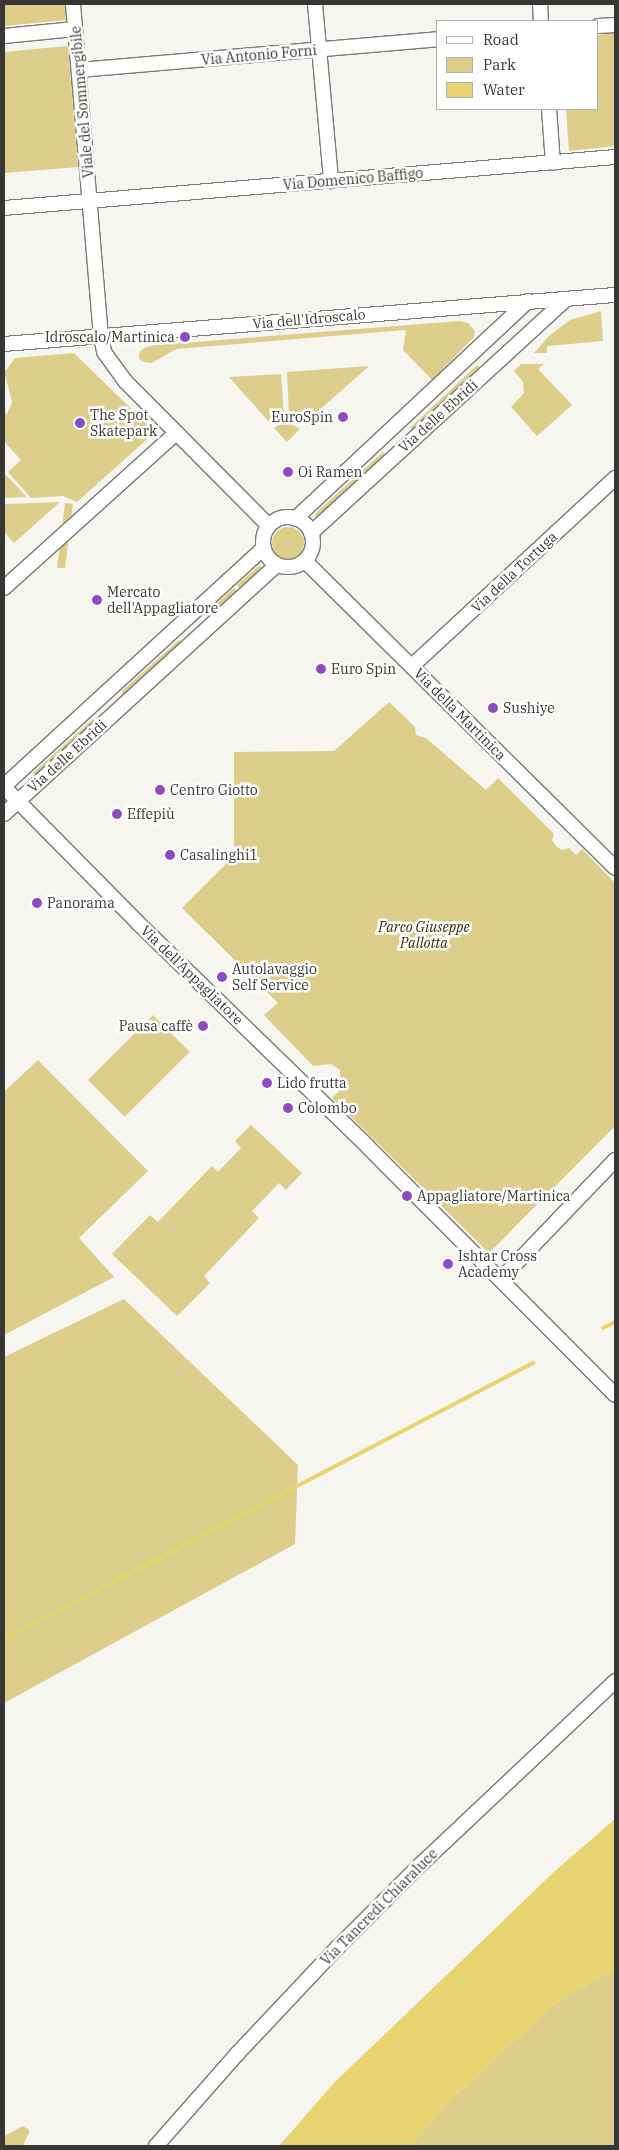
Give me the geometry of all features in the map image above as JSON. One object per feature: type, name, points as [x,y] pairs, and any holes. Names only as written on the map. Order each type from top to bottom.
[{"type":"street","name":"Viale del Sommergibile","points":[[73,4],[101,336]]},
{"type":"street","points":[[314,4],[330,181]]},
{"type":"street","points":[[540,4],[542,20]]},
{"type":"street","points":[[599,26],[615,24]]},
{"type":"street","points":[[4,36],[75,29]]},
{"type":"street","name":"Via Antonio Forni","points":[[79,70],[436,39]]},
{"type":"street","points":[[549,110],[553,163]]},
{"type":"street","name":"Via Domenico Baffigo","points":[[90,200],[615,157]]},
{"type":"street","points":[[4,208],[90,200]]},
{"type":"street","name":"Via dell'Idroscalo","points":[[4,344],[528,301],[615,296]]},
{"type":"street","name":"Via delle Ebridi","points":[[311,533],[565,300]]},
{"type":"street","name":"Via delle Ebridi","points":[[295,518],[528,301]]},
{"type":"street","points":[[101,336],[104,352],[115,370],[269,526]]},
{"type":"street","points":[[480,346],[497,363]]},
{"type":"street","points":[[388,431],[404,448]]},
{"type":"street","points":[[4,588],[176,433]]},
{"type":"street","name":"Via della Tortuga","points":[[412,666],[615,478]]},
{"type":"street","points":[[295,518],[304,524],[311,533],[312,550],[305,561],[292,567],[277,565],[269,558],[264,548],[264,537],[269,526],[281,519],[295,518]]},
{"type":"street","name":"Via delle Ebridi","points":[[4,787],[264,548]]},
{"type":"street","name":"Via della Martinica","points":[[305,561],[615,868]]},
{"type":"street","name":"Via delle Ebridi","points":[[4,814],[277,565]]},
{"type":"street","points":[[188,617],[202,633]]},
{"type":"street","name":"Via delle Ebridi","points":[[103,695],[118,710]]},
{"type":"street","name":"Via dell'Appagliatore","points":[[4,787],[136,922],[501,1279]]},
{"type":"street","points":[[615,1160],[501,1279],[615,1395]]},
{"type":"street","name":"Via Tancredi Chiaraluce","points":[[156,2146],[230,2061],[338,1946],[615,1681]]},
{"type":"green space","points":[[4,4],[65,4],[66,20],[4,26]]},
{"type":"green space","points":[[615,33],[615,146],[569,151],[566,110],[599,110],[599,35]]},
{"type":"green space","points":[[68,46],[78,167],[4,173],[4,52]]},
{"type":"green space","points":[[601,311],[603,341],[547,346],[547,353],[534,353],[549,336],[570,320]]},
{"type":"green space","points":[[460,321],[468,323],[475,331],[474,337],[432,380],[403,350],[406,330],[176,349],[152,363],[139,359],[140,351],[146,347],[157,345]]},
{"type":"green space","name":"The Spot Skatepark","points":[[74,353],[155,432],[77,502],[63,496],[31,498],[8,472],[21,460],[4,441],[4,412],[7,414],[12,402],[4,371],[15,358]]},
{"type":"green space","points":[[521,364],[544,364],[538,369],[572,405],[537,436],[511,407],[524,393],[523,382],[514,371]]},
{"type":"green space","points":[[477,365],[481,368],[414,430],[410,428]]},
{"type":"green space","points":[[369,366],[306,422],[296,415],[289,414],[287,372]]},
{"type":"green space","points":[[281,374],[284,416],[270,423],[229,377]]},
{"type":"green space","points":[[289,423],[300,429],[287,442],[274,428]]},
{"type":"green space","points":[[383,452],[386,455],[317,518],[315,517],[316,513]]},
{"type":"green space","points":[[5,474],[27,497],[4,498]]},
{"type":"green space","points":[[60,502],[14,543],[4,532],[4,504]]},
{"type":"green space","points":[[65,503],[73,504],[65,568],[57,568]]},
{"type":"green space","points":[[288,527],[294,528],[299,532],[303,537],[303,549],[299,554],[294,558],[288,559],[282,558],[277,554],[273,549],[272,543],[273,537],[277,532],[282,528]]},
{"type":"green space","points":[[260,565],[263,570],[241,590],[237,585]]},
{"type":"green space","points":[[234,588],[238,592],[210,617],[207,616],[207,612]]},
{"type":"green space","points":[[179,640],[182,643],[122,696],[122,691]]},
{"type":"green space","name":"Parco Giuseppe Pallotta","points":[[389,702],[415,727],[416,735],[426,738],[486,790],[498,778],[554,834],[552,840],[557,847],[562,850],[569,848],[576,855],[582,849],[615,883],[615,1126],[489,1253],[332,1098],[339,1091],[340,1070],[331,1064],[313,1066],[264,1015],[278,1003],[182,908],[234,856],[234,752],[334,751]]},
{"type":"green space","points":[[93,719],[96,722],[37,777],[33,773]]},
{"type":"green space","points":[[153,1015],[190,1052],[125,1117],[88,1080]]},
{"type":"green space","points":[[38,1060],[148,1171],[79,1238],[114,1277],[4,1335],[4,1092]]},
{"type":"green space","points":[[251,1125],[302,1173],[286,1190],[279,1183],[252,1211],[259,1218],[204,1276],[210,1283],[177,1316],[112,1254],[150,1215],[158,1222],[212,1166],[218,1172],[241,1148],[235,1141]]},
{"type":"green space","points":[[124,1299],[298,1465],[295,1544],[4,1703],[4,1357]]},
{"type":"green space","points":[[615,1969],[615,2146],[410,2146],[453,2097],[473,2081],[506,2047],[524,2034],[554,2004]]},
{"type":"green space","points":[[23,2126],[29,2130],[29,2133],[23,2145],[4,2146],[4,2136]]},
{"type":"water","points":[[615,1819],[615,1969],[554,2004],[524,2034],[506,2047],[473,2081],[453,2097],[410,2146],[279,2146],[334,2083],[555,1871]]},
{"type":"waterway","points":[[603,1328],[615,1322]]},
{"type":"waterway","points":[[4,1639],[533,1363]]},
{"type":"place","name":"Idroscalo/Martinica","points":[[185,337]]},
{"type":"place","name":"EuroSpin","points":[[343,417]]},
{"type":"place","name":"The Spot Skatepark","points":[[80,423]]},
{"type":"place","name":"Oi Ramen","points":[[288,472]]},
{"type":"place","name":"Mercato dell'Appagliatore","points":[[97,600]]},
{"type":"place","name":"Euro Spin","points":[[321,669]]},
{"type":"place","name":"Sushiye","points":[[493,708]]},
{"type":"place","name":"Centro Giotto","points":[[160,790]]},
{"type":"place","name":"Effepiù","points":[[117,814]]},
{"type":"place","name":"Casalinghi1","points":[[170,855]]},
{"type":"place","name":"Panorama","points":[[37,903]]},
{"type":"place","name":"Autolavaggio Self Service","points":[[222,977]]},
{"type":"place","name":"Pausa caffè","points":[[203,1026]]},
{"type":"place","name":"Lido frutta","points":[[267,1083]]},
{"type":"place","name":"Colombo","points":[[288,1108]]},
{"type":"place","name":"Appagliatore/Martinica","points":[[407,1196]]},
{"type":"place","name":"Ishtar Cross Academy","points":[[448,1264]]}]
